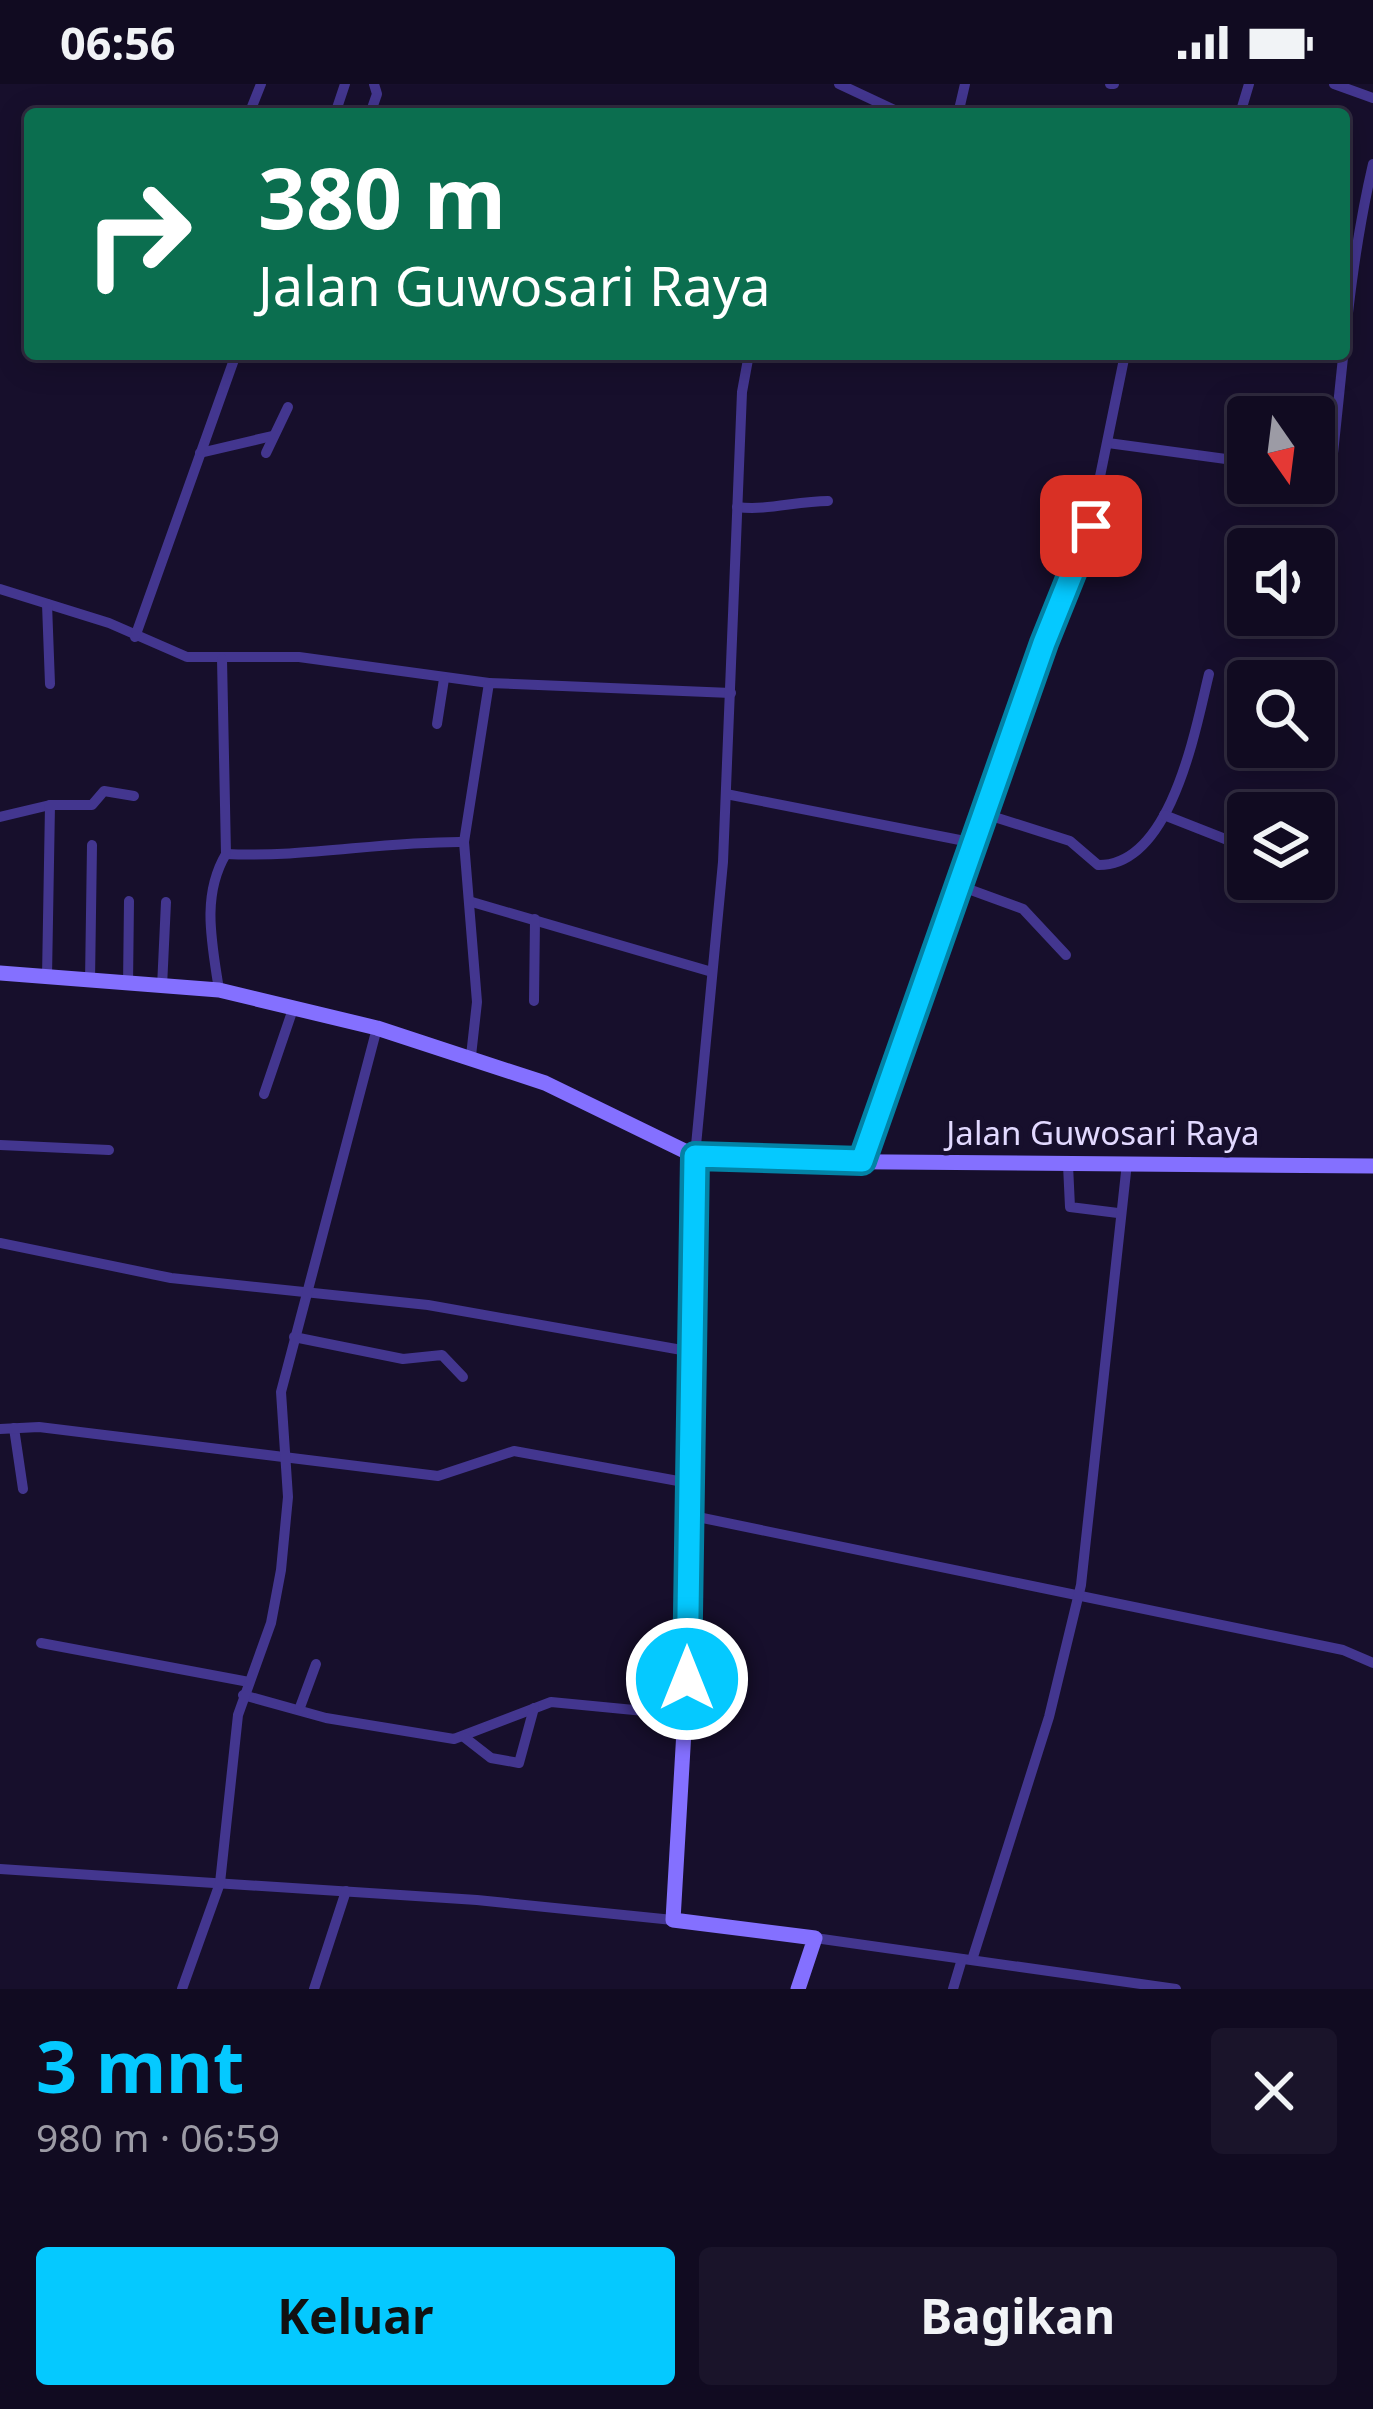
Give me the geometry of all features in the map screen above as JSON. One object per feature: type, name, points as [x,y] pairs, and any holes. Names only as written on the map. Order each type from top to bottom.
[{"type":"street","points":[[839,84],[890,108]]},
{"type":"street","points":[[1334,84],[1373,98]]},
{"type":"street","points":[[1350,266],[1373,164]]},
{"type":"street","points":[[135,637],[234,360]]},
{"type":"street","points":[[673,1920],[686,1714],[695,1156],[726,794],[737,507],[749,360]]},
{"type":"street","points":[[862,1161],[1044,643],[1087,540],[1124,360]]},
{"type":"street","points":[[1335,446],[1346,360]]},
{"type":"street","points":[[266,453],[288,406]]},
{"type":"street","points":[[200,453],[272,436]]},
{"type":"street","points":[[1108,443],[1227,459]]},
{"type":"street","points":[[737,507],[762,510],[782,502],[828,501]]},
{"type":"street","points":[[0,589],[171,653],[222,659],[299,656],[489,683],[731,693]]},
{"type":"street","points":[[47,604],[50,684]]},
{"type":"street","points":[[219,989],[211,891],[226,854],[222,659]]},
{"type":"street","points":[[985,814],[1070,841],[1098,865],[1107,865],[1138,844],[1164,815],[1180,786],[1209,674]]},
{"type":"street","points":[[437,724],[444,679]]},
{"type":"street","points":[[470,1056],[477,1001],[464,842],[489,683]]},
{"type":"street","points":[[0,817],[50,806],[92,805],[104,791],[134,796]]},
{"type":"street","points":[[726,794],[975,842]]},
{"type":"street","points":[[47,977],[50,806]]},
{"type":"street","points":[[1164,815],[1227,840]]},
{"type":"street","points":[[226,854],[268,857],[370,843],[464,842]]},
{"type":"street","points":[[90,981],[92,845]]},
{"type":"street","points":[[960,886],[1019,907],[1066,955]]},
{"type":"street","points":[[128,985],[129,901]]},
{"type":"street","points":[[162,987],[166,902]]},
{"type":"street","points":[[472,902],[712,972]]},
{"type":"street","points":[[534,1000],[536,919]]},
{"type":"street","name":"Jalan Guwosari Raya","points":[[1,970],[128,985],[219,989],[377,1028],[545,1083],[695,1156],[1373,1166]]},
{"type":"street","points":[[264,1094],[293,1009]]},
{"type":"street","points":[[182,1989],[220,1882],[231,1755],[243,1695],[271,1623],[281,1570],[286,1457],[279,1404],[303,1292],[377,1028]]},
{"type":"street","points":[[0,1145],[109,1150]]},
{"type":"street","points":[[953,1989],[1049,1717],[1079,1596],[1127,1163]]},
{"type":"street","points":[[1068,1165],[1070,1208],[1118,1213]]},
{"type":"street","points":[[0,1243],[171,1278],[428,1305],[693,1352]]},
{"type":"street","points":[[293,1337],[404,1359],[442,1355],[463,1377]]},
{"type":"street","points":[[14,1428],[23,1489]]},
{"type":"street","points":[[0,1429],[438,1476],[514,1451],[689,1483]]},
{"type":"street","points":[[688,1515],[1343,1650],[1373,1664]]},
{"type":"street","points":[[41,1643],[249,1682]]},
{"type":"street","points":[[299,1710],[316,1664]]},
{"type":"street","points":[[243,1695],[299,1710],[464,1737],[491,1758],[519,1763],[534,1708]]},
{"type":"street","points":[[464,1737],[551,1702],[686,1714]]},
{"type":"street","points":[[0,1868],[346,1891],[673,1920],[1176,1989]]},
{"type":"street","points":[[314,1989],[346,1891]]},
{"type":"street","points":[[798,1989],[815,1938]]},
{"type":"route","points":[[687,1679],[695,1156],[766,1162],[862,1161],[1044,643],[1091,526]]}]
